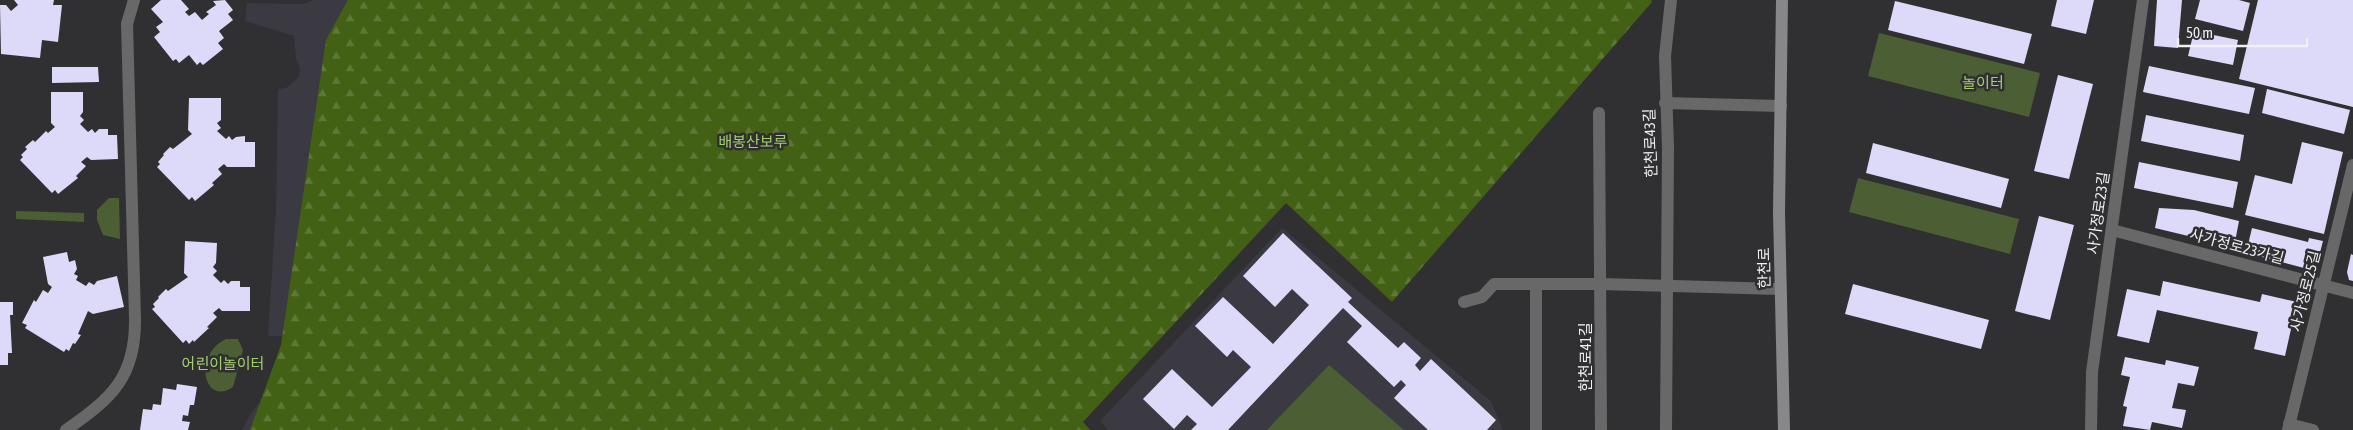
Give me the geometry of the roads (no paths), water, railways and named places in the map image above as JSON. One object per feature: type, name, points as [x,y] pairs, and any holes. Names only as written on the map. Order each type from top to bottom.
[{"type":"main road","name":"한천로","points":[[1782,0],[1780,289],[1784,430]]},
{"type":"street","points":[[66,430],[87,416],[118,387],[134,351],[135,318],[127,24],[134,0]]},
{"type":"street","name":"한천로43길","points":[[1667,286],[1668,148],[1665,103],[1665,56],[1671,0]]},
{"type":"street","name":"사가정로23길","points":[[2092,430],[2092,372],[2143,0]]},
{"type":"street","points":[[1665,103],[1781,106]]},
{"type":"street","points":[[1599,113],[1601,284]]},
{"type":"street","name":"사가정로25길","points":[[2312,430],[2288,427],[2353,165]]},
{"type":"street","name":"사가정로23가길","points":[[2112,230],[2353,293]]},
{"type":"street","points":[[1464,302],[1482,297],[1494,284],[1601,284],[1780,289]]},
{"type":"street","points":[[1536,284],[1536,430]]},
{"type":"street","name":"한천로41길","points":[[1601,284],[1601,430]]},
{"type":"street","points":[[1666,430],[1667,286]]},
{"type":"park label","name":"놀이터","points":[[1983,82]]},
{"type":"park label","name":"배봉산보루","points":[[753,141]]},
{"type":"park label","name":"어린이놀이터","points":[[223,363]]}]
